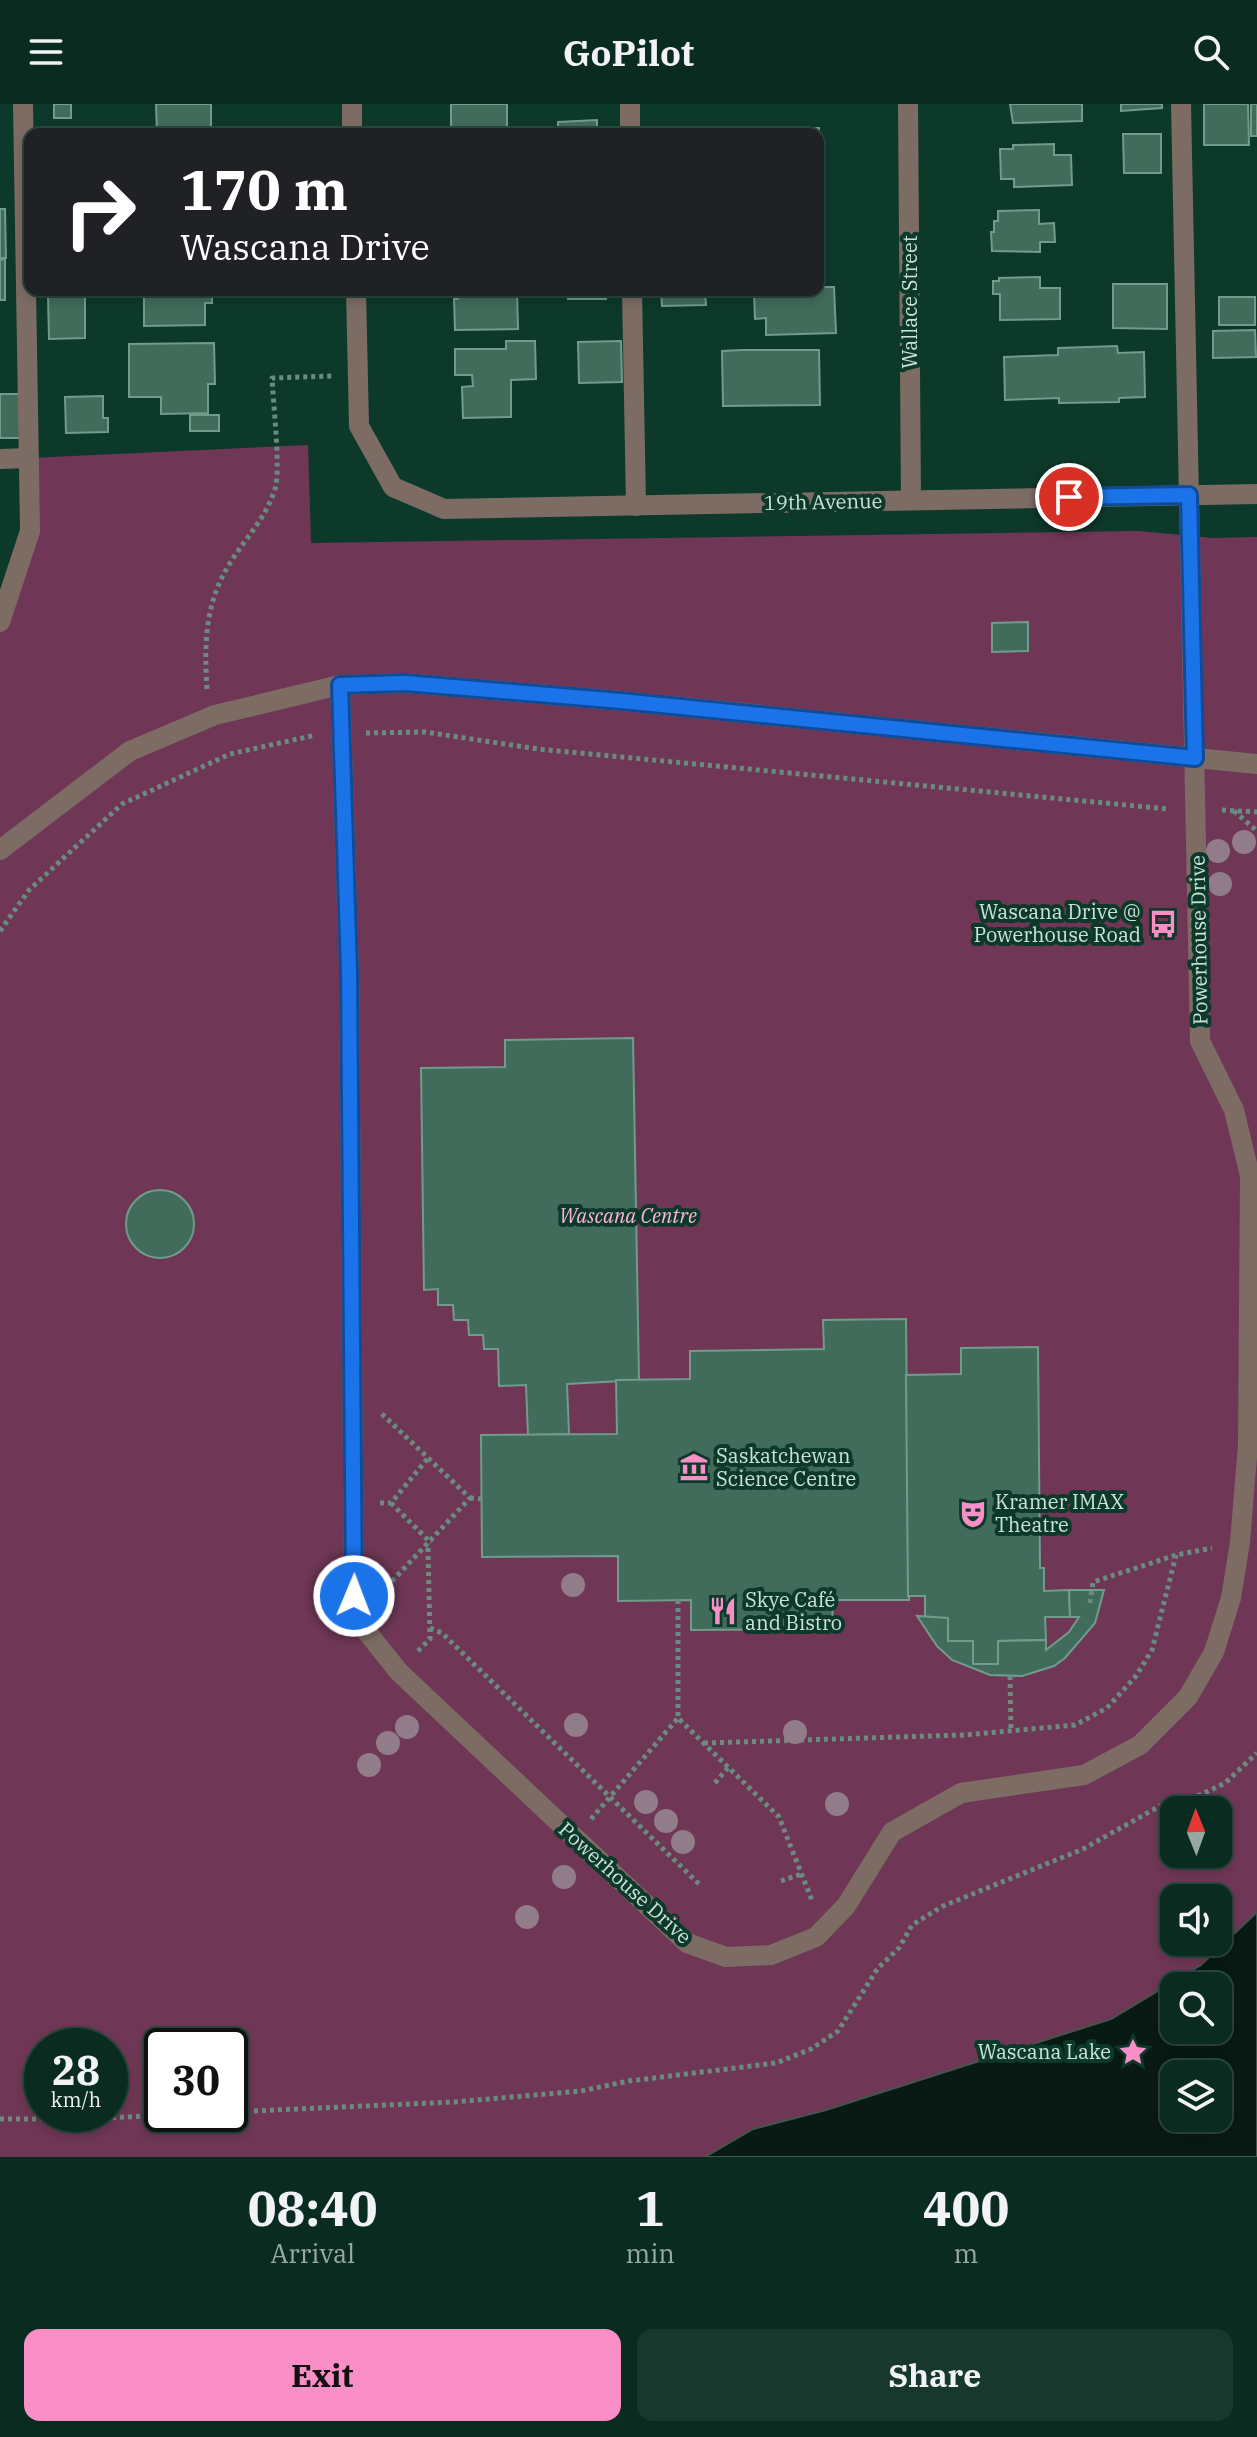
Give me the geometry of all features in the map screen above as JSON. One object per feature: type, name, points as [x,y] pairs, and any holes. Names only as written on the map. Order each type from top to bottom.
[{"type":"street","points":[[23,104],[24,163]]},
{"type":"street","points":[[352,104],[352,128]]},
{"type":"street","points":[[630,104],[630,128]]},
{"type":"street","name":"Wallace Street","points":[[908,104],[911,500]]},
{"type":"street","name":"Powerhouse Drive","points":[[340,685],[349,971],[354,1596],[360,1614],[367,1632],[399,1672],[687,1943],[726,1957],[771,1955],[816,1937],[823,1930],[846,1906],[892,1832],[961,1793],[1084,1775],[1140,1745],[1188,1697],[1214,1652],[1231,1598],[1240,1542],[1248,1445],[1251,1159],[1234,1110],[1200,1041],[1181,104]]},
{"type":"street","points":[[0,622],[30,531],[26,296]]},
{"type":"street","points":[[356,296],[357,375]]},
{"type":"street","points":[[632,296],[636,506]]},
{"type":"street","name":"19th Avenue","points":[[357,375],[359,426],[393,487],[444,509],[1257,494]]},
{"type":"street","points":[[0,459],[29,458]]},
{"type":"street","points":[[0,850],[130,751],[215,715],[340,685],[405,683],[605,700],[1257,764]]},
{"type":"path","points":[[230,754],[207,688],[206,620],[229,565],[265,513],[276,486],[272,378],[357,375]]},
{"type":"path","points":[[0,931],[29,890],[122,804],[230,754],[302,736],[425,732],[538,749],[1197,811],[1231,809],[1257,812]]},
{"type":"path","points":[[1231,809],[1257,831]]},
{"type":"path","points":[[353,1386],[470,1498],[481,1499]]},
{"type":"path","points":[[391,1503],[428,1458]]},
{"type":"path","points":[[360,1614],[430,1545],[470,1498]]},
{"type":"path","points":[[355,1503],[391,1503],[430,1545],[430,1639],[399,1672]]},
{"type":"path","points":[[1090,1603],[1093,1582],[1176,1555],[1240,1542]]},
{"type":"path","points":[[704,1743],[964,1735],[1075,1725],[1107,1708],[1136,1676],[1152,1650],[1176,1555]]},
{"type":"path","points":[[573,1836],[613,1797],[678,1718],[678,1600]]},
{"type":"path","points":[[430,1628],[442,1633],[699,1884]]},
{"type":"path","points":[[1010,1676],[1011,1730]]},
{"type":"path","points":[[678,1718],[779,1817],[823,1930]]},
{"type":"path","points":[[248,2111],[454,2102],[581,2091],[629,2081],[776,2063],[811,2049],[838,2031],[878,1968],[899,1948],[912,1925],[943,1906],[1083,1849],[1167,1802],[1200,1795],[1225,1783],[1257,1753]]},
{"type":"path","points":[[715,1783],[728,1768]]},
{"type":"path","points":[[781,1881],[802,1874]]},
{"type":"path","points":[[0,2119],[144,2116]]},
{"type":"green space","name":"Wascana Centre","points":[[308,445],[311,543],[1139,531],[1213,538],[1257,537],[1257,2157],[0,2157],[0,622],[30,531],[29,458]]},
{"type":"shaded area","name":"Wascana Lake","points":[[1257,1912],[1257,2157],[705,2157],[753,2129],[826,2110],[1111,2019],[1160,1990],[1160,2044],[1232,2044],[1232,1972],[1189,1972],[1211,1956],[1232,1956],[1232,1936]]},
{"type":"building","points":[[54,104],[71,104],[71,118],[54,118]]},
{"type":"building","points":[[156,104],[211,104],[211,128],[157,128]]},
{"type":"building","points":[[451,104],[507,104],[507,128],[451,128]]},
{"type":"building","points":[[1010,104],[1082,104],[1082,121],[1013,123]]},
{"type":"building","points":[[1121,104],[1162,104],[1162,108],[1121,111]]},
{"type":"building","points":[[1204,104],[1248,104],[1249,145],[1204,145]]},
{"type":"building","points":[[1251,104],[1257,104],[1257,136],[1251,136]]},
{"type":"building","points":[[597,120],[597,128],[558,128],[558,122]]},
{"type":"building","points":[[1123,134],[1161,134],[1161,173],[1124,173]]},
{"type":"building","points":[[1054,144],[1054,155],[1071,155],[1072,185],[1014,187],[1014,179],[1001,179],[1000,149],[1013,149],[1013,145]]},
{"type":"building","points":[[0,209],[5,209],[6,258],[0,258]]},
{"type":"building","points":[[1039,210],[1039,224],[1054,223],[1055,242],[1040,242],[1040,252],[992,251],[991,232],[994,232],[994,221],[998,221],[998,211]]},
{"type":"building","points":[[5,259],[5,300],[0,300],[0,260]]},
{"type":"building","points":[[1040,277],[1040,288],[1060,288],[1060,319],[1000,320],[1000,294],[993,294],[993,281],[999,281],[999,278]]},
{"type":"building","points":[[1113,284],[1167,284],[1167,329],[1113,328]]},
{"type":"building","points":[[824,287],[834,287],[836,333],[766,335],[766,318],[755,319],[754,296],[824,296]]},
{"type":"building","points":[[48,296],[85,296],[85,338],[49,339]]},
{"type":"building","points":[[144,296],[212,296],[212,303],[205,303],[205,325],[144,326]]},
{"type":"building","points":[[458,296],[517,296],[518,329],[455,330],[454,299]]},
{"type":"building","points":[[568,296],[606,296],[606,299],[568,299]]},
{"type":"building","points":[[661,296],[705,296],[706,305],[662,306]]},
{"type":"building","points":[[1219,297],[1255,297],[1255,325],[1219,325]]},
{"type":"building","points":[[1255,330],[1256,357],[1213,358],[1213,331]]},
{"type":"building","points":[[506,341],[535,341],[536,379],[511,380],[511,417],[463,418],[462,387],[473,386],[472,375],[455,375],[455,349],[506,349]]},
{"type":"building","points":[[621,341],[622,382],[579,383],[578,342]]},
{"type":"building","points":[[214,343],[215,384],[208,384],[208,413],[161,414],[161,397],[129,397],[129,344]]},
{"type":"building","points":[[1117,346],[1118,353],[1144,352],[1145,397],[1119,398],[1119,402],[1059,403],[1059,398],[1005,400],[1004,357],[1058,355],[1058,348]]},
{"type":"building","points":[[819,350],[820,405],[723,406],[722,351]]},
{"type":"building","points":[[0,394],[20,394],[21,438],[0,438]]},
{"type":"building","points":[[103,396],[103,418],[108,418],[108,432],[66,433],[65,397]]},
{"type":"building","points":[[190,415],[219,415],[219,431],[190,431]]},
{"type":"building","points":[[1028,622],[1028,651],[992,652],[992,623]]},
{"type":"building","points":[[633,1038],[639,1380],[567,1384],[569,1434],[528,1435],[526,1385],[499,1386],[498,1349],[484,1349],[483,1335],[469,1335],[468,1320],[454,1320],[453,1305],[438,1305],[438,1289],[424,1290],[421,1068],[505,1067],[505,1040]]},
{"type":"building","points":[[153,1190],[167,1190],[179,1195],[189,1205],[194,1224],[189,1243],[179,1253],[167,1258],[153,1258],[141,1253],[131,1243],[126,1231],[126,1217],[131,1205],[141,1195]]},
{"type":"building","name":"Saskatchewan Science Centre","points":[[906,1319],[909,1600],[832,1600],[833,1629],[691,1630],[691,1600],[618,1601],[618,1556],[482,1557],[481,1435],[617,1434],[616,1380],[690,1379],[690,1351],[824,1349],[823,1320]]},
{"type":"building","name":"Kramer IMAX Theatre","points":[[1038,1347],[1040,1568],[1044,1568],[1044,1591],[1069,1590],[1070,1617],[1045,1617],[1046,1640],[998,1641],[998,1664],[973,1664],[973,1641],[948,1641],[948,1618],[925,1619],[925,1596],[908,1596],[906,1375],[961,1374],[961,1348]]},
{"type":"building","points":[[1069,1590],[1104,1590],[1095,1623],[1065,1658],[1054,1666],[1022,1676],[990,1675],[952,1660],[937,1646],[917,1616],[948,1618],[948,1641],[973,1641],[973,1664],[998,1664],[998,1641],[1046,1640],[1046,1650],[1069,1632],[1079,1617],[1070,1617]]},
{"type":"place","name":"Wascana Drive @ Powerhouse Road","points":[[1163,924]]},
{"type":"place","name":"Saskatchewan Science Centre","points":[[694,1467]]},
{"type":"place","name":"Kramer IMAX Theatre","points":[[973,1514]]},
{"type":"place","name":"Skye Café and Bistro","points":[[723,1611]]},
{"type":"place","name":"Wascana Lake","points":[[1133,2052]]},
{"type":"route","points":[[354,1596],[349,971],[340,685],[405,683],[621,701],[1195,758],[1189,495],[1069,497]]}]
